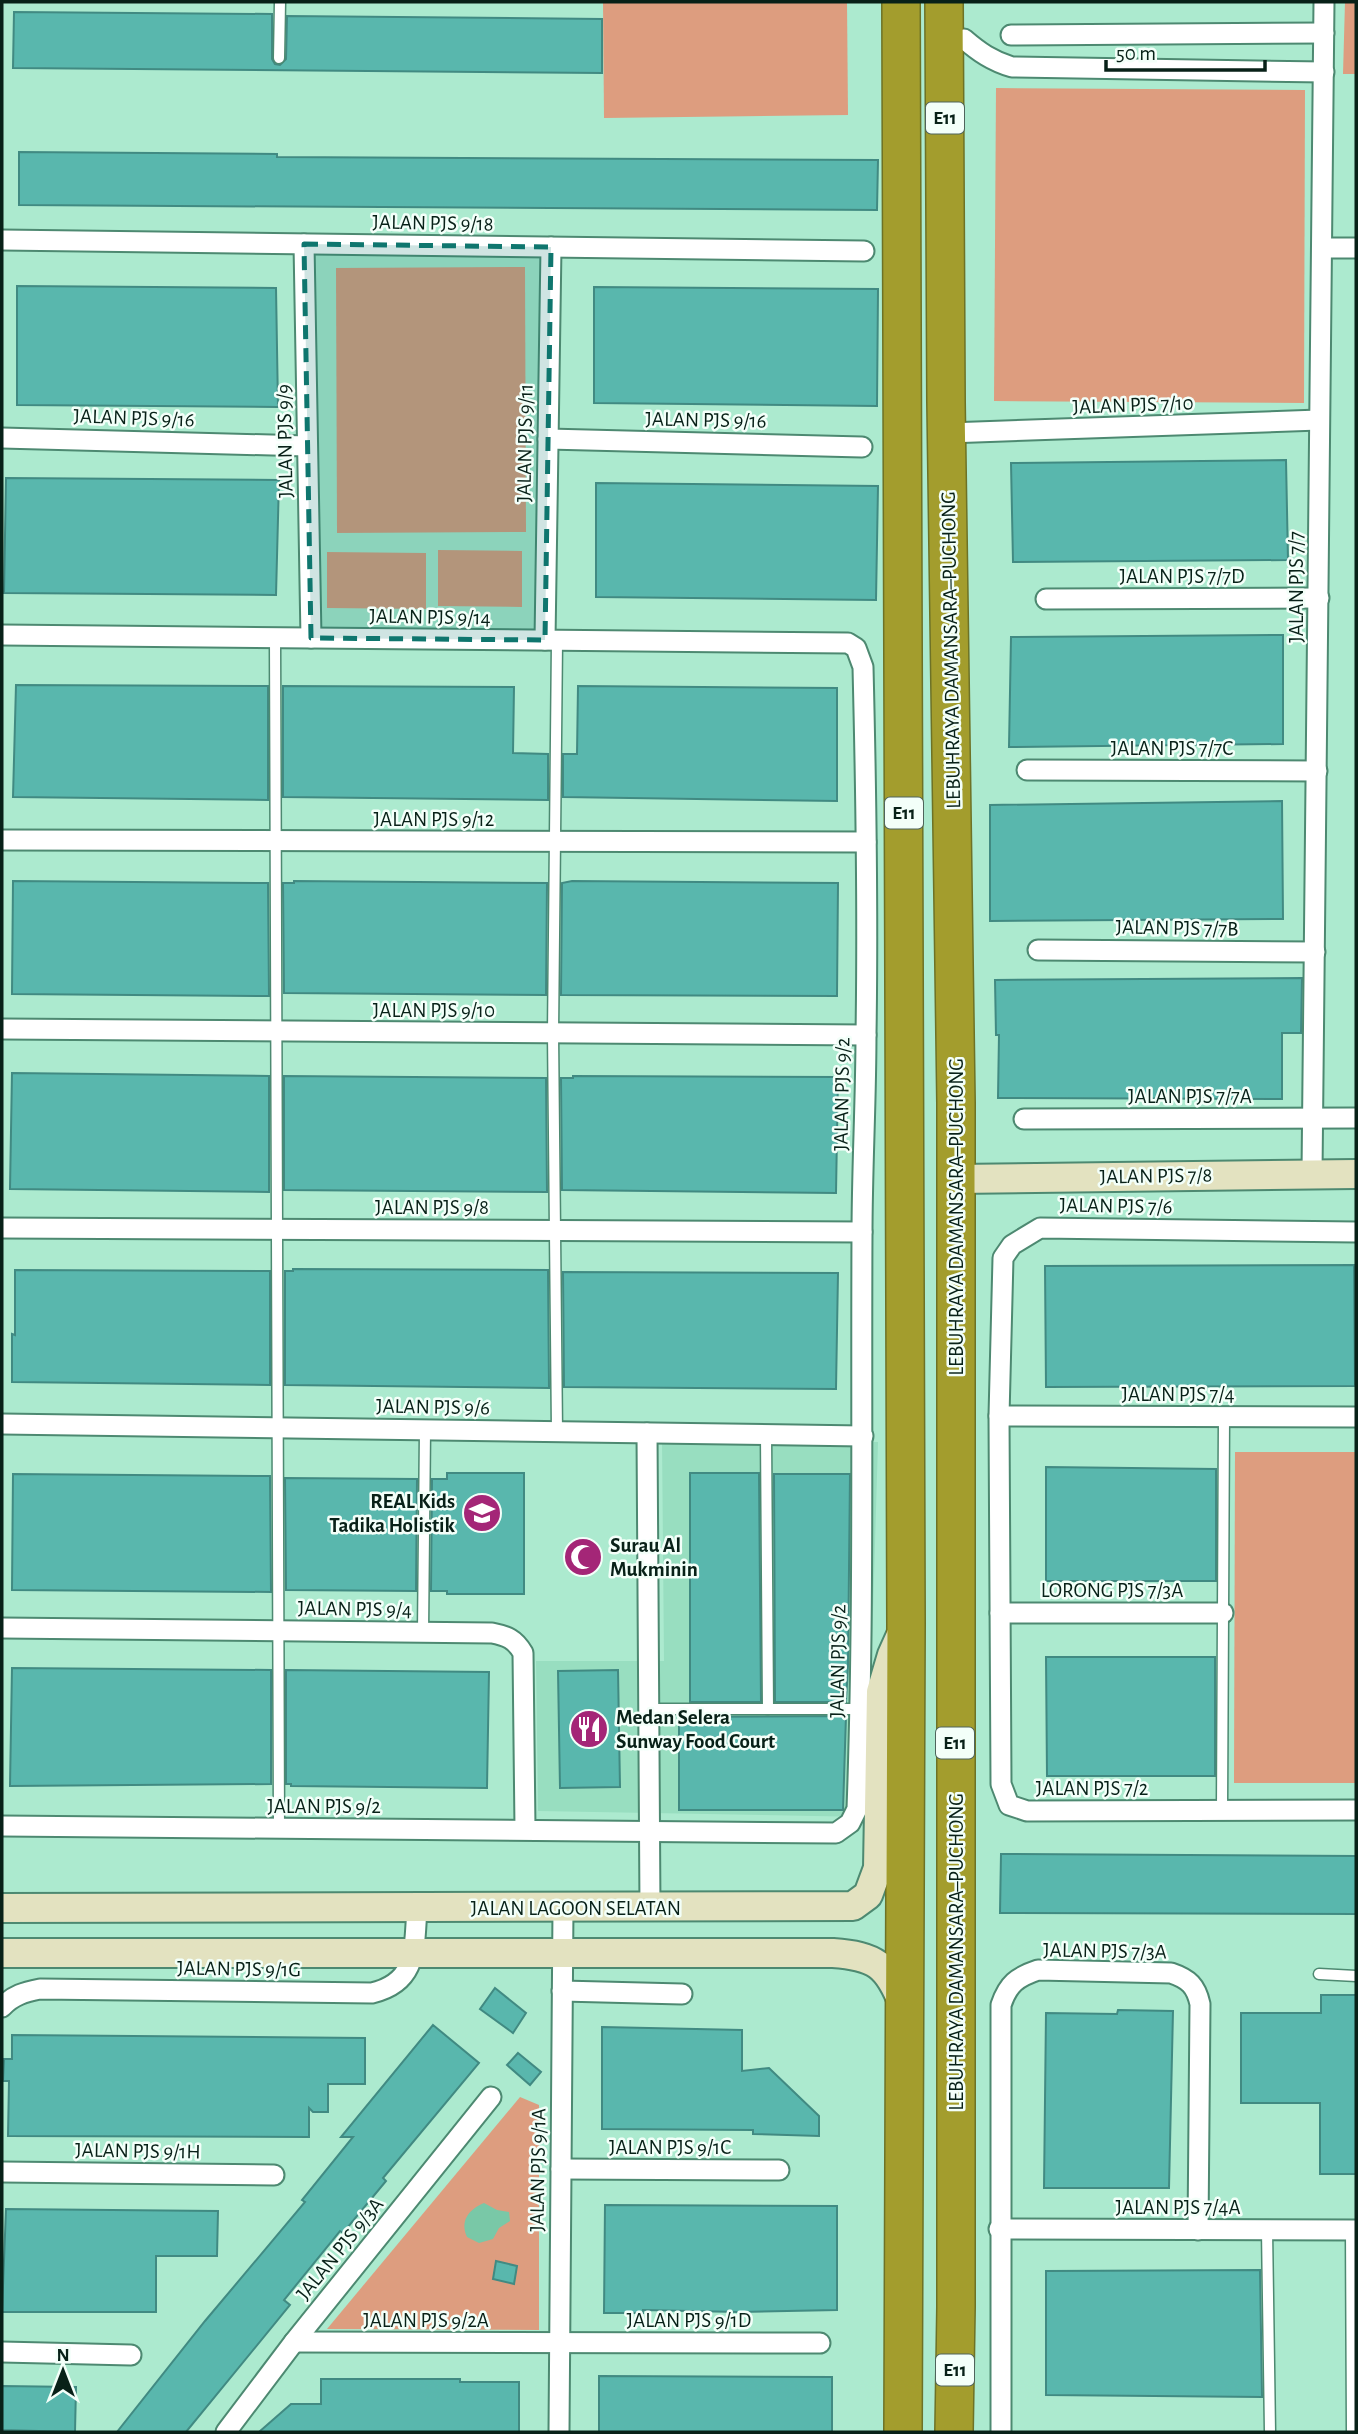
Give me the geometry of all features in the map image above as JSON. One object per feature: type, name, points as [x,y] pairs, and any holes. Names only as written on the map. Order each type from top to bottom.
[{"type":"highway","name":"E11","points":[[901,2],[906,1623],[903,2432]]},
{"type":"highway","name":"LEBUHRAYA DAMANSARA–PUCHONG","points":[[944,2],[957,1179],[954,2432]]},
{"type":"highway","points":[[945,234],[962,140],[964,2]]},
{"type":"main road","name":"JALAN PJS 7/8","points":[[957,1179],[1356,1174]]},
{"type":"main road","name":"JALAN LAGOON SELATAN","points":[[2,1908],[853,1906],[868,1895],[878,1868],[881,1692],[892,1655],[906,1623]]},
{"type":"main road","name":"JALAN LAGOON SELATAN","points":[[5,1954],[853,1954],[867,1958],[884,1970],[896,1986],[906,2010]]},
{"type":"street","name":"JALAN PJS 7/7","points":[[1312,1174],[1324,2]]},
{"type":"street","points":[[1011,35],[1324,33]]},
{"type":"street","points":[[964,39],[995,62],[1012,67],[1324,72]]},
{"type":"street","name":"JALAN PJS 9/18","points":[[2,240],[864,251]]},
{"type":"street","name":"JALAN PJS 9/9","points":[[304,244],[311,638]]},
{"type":"street","name":"JALAN PJS 9/11","points":[[551,247],[548,439],[551,640]]},
{"type":"street","points":[[1322,248],[1356,248]]},
{"type":"street","name":"JALAN PJS 7/10","points":[[948,433],[1319,420]]},
{"type":"street","name":"JALAN PJS 9/16","points":[[2,438],[307,446]]},
{"type":"street","name":"JALAN PJS 9/16","points":[[548,439],[862,447]]},
{"type":"street","name":"JALAN PJS 7/7D","points":[[1046,599],[1318,598]]},
{"type":"street","name":"JALAN PJS 9/14","points":[[2,635],[838,642],[848,643],[856,648]]},
{"type":"street","name":"JALAN PJS 9/2","points":[[2,1826],[836,1833],[850,1823],[857,1809],[860,1709],[862,1232],[866,1035],[863,667],[856,648]]},
{"type":"street","name":"JALAN PJS 7/7C","points":[[1027,770],[1317,771]]},
{"type":"street","name":"JALAN PJS 9/12","points":[[2,840],[866,842]]},
{"type":"street","name":"JALAN PJS 7/7B","points":[[1038,950],[1315,952]]},
{"type":"street","name":"JALAN PJS 9/10","points":[[2,1029],[866,1035]]},
{"type":"street","name":"JALAN PJS 7/7A","points":[[1024,1119],[1356,1118]]},
{"type":"street","name":"JALAN PJS 9/8","points":[[2,1228],[862,1232]]},
{"type":"street","name":"JALAN PJS 7/6","points":[[999,1416],[1003,1258],[1012,1245],[1040,1228],[1356,1231]]},
{"type":"street","name":"JALAN PJS 7/4","points":[[999,1416],[1356,1417]]},
{"type":"street","name":"JALAN PJS 7/2","points":[[999,1416],[1001,1784],[1009,1805],[1027,1811],[1356,1810]]},
{"type":"street","name":"JALAN PJS 9/6","points":[[2,1424],[863,1436]]},
{"type":"street","points":[[647,1433],[650,1908]]},
{"type":"street","name":"LORONG PJS 7/3A","points":[[1000,1613],[1223,1613]]},
{"type":"street","name":"JALAN PJS 9/4","points":[[2,1628],[505,1635],[517,1642],[523,1653],[525,1829]]},
{"type":"street","name":"JALAN PJS 9/1G","points":[[2,2007],[8,2000],[22,1993],[40,1989],[372,1993],[390,1989],[403,1978],[414,1952],[417,1908]]},
{"type":"street","name":"JALAN PJS 9/1A","points":[[559,2432],[563,1908]]},
{"type":"street","name":"JALAN PJS 7/3A","points":[[1000,2432],[1001,2005],[1006,1990],[1018,1977],[1038,1970],[1171,1973],[1186,1978],[1196,1988],[1200,2004],[1198,2230]]},
{"type":"street","points":[[562,1991],[682,1994]]},
{"type":"street","name":"JALAN PJS 9/3A","points":[[226,2432],[294,2342],[491,2096]]},
{"type":"street","name":"JALAN PJS 9/1C","points":[[561,2169],[779,2170]]},
{"type":"street","name":"JALAN PJS 9/1H","points":[[2,2172],[274,2175]]},
{"type":"street","name":"JALAN PJS 7/4A","points":[[999,2229],[1354,2230]]},
{"type":"street","name":"JALAN PJS 9/2A","points":[[294,2342],[558,2343]]},
{"type":"street","name":"JALAN PJS 9/1D","points":[[558,2343],[820,2343]]},
{"type":"street","points":[[2,2352],[131,2355]]},
{"type":"lane","points":[[279,2],[279,58]]},
{"type":"lane","points":[[275,638],[279,1828]]},
{"type":"lane","points":[[551,640],[555,842],[553,1033],[557,1432]]},
{"type":"lane","points":[[1356,1404],[1356,1417]]},
{"type":"lane","points":[[1222,1810],[1224,1417]]},
{"type":"lane","points":[[423,1633],[425,1430]]},
{"type":"lane","points":[[766,1435],[768,1709]]},
{"type":"lane","points":[[649,1709],[860,1709]]},
{"type":"lane","points":[[1319,1974],[1356,1976]]},
{"type":"lane","points":[[1267,2230],[1270,2432]]},
{"type":"lane","points":[[1352,2432],[1354,2230]]},
{"type":"highlighted area","points":[[304,244],[551,247],[545,640],[311,638]]},
{"type":"shaded area","points":[[603,2],[847,2],[848,115],[604,118]]},
{"type":"shaded area","points":[[1345,2],[1356,2],[1356,74],[1343,74]]},
{"type":"shaded area","points":[[996,88],[1305,90],[1304,403],[994,401]]},
{"type":"shaded area","points":[[525,267],[526,532],[337,533],[336,268]]},
{"type":"shaded area","points":[[438,550],[522,551],[522,607],[438,606]]},
{"type":"shaded area","points":[[327,552],[426,553],[426,609],[327,608]]},
{"type":"shaded area","points":[[662,1439],[878,1442],[867,1817],[538,1811],[536,1661],[664,1661]]},
{"type":"shaded area","points":[[1235,1452],[1356,1452],[1356,1783],[1234,1783]]},
{"type":"shaded area","points":[[520,2097],[539,2105],[539,2330],[327,2329]]},
{"type":"shaded area","points":[[484,2203],[497,2210],[509,2212],[510,2221],[499,2228],[493,2239],[479,2243],[467,2237],[464,2226],[470,2213]]},
{"type":"building","points":[[14,12],[272,14],[272,59],[275,64],[280,65],[286,59],[287,16],[602,19],[602,73],[13,68]]},
{"type":"building","points":[[19,152],[277,154],[277,157],[878,160],[877,210],[19,205]]},
{"type":"building","points":[[17,286],[276,288],[278,407],[17,405]]},
{"type":"building","points":[[594,287],[878,289],[877,406],[594,403]]},
{"type":"building","points":[[1286,460],[1288,560],[1013,562],[1011,463]]},
{"type":"building","points":[[6,478],[279,480],[276,595],[4,593]]},
{"type":"building","points":[[596,483],[878,486],[876,600],[596,597]]},
{"type":"building","points":[[1283,635],[1283,744],[1009,747],[1011,637]]},
{"type":"building","points":[[16,685],[268,686],[268,800],[13,797]]},
{"type":"building","points":[[283,686],[514,687],[513,753],[548,754],[548,800],[283,797]]},
{"type":"building","points":[[578,686],[837,688],[837,801],[563,797],[563,754],[577,754]]},
{"type":"building","points":[[1282,801],[1283,919],[990,921],[990,805]]},
{"type":"building","points":[[13,881],[268,883],[269,996],[12,994]]},
{"type":"building","points":[[283,883],[547,883],[546,995],[284,993]]},
{"type":"building","points":[[562,883],[838,883],[837,996],[561,995]]},
{"type":"building","points":[[1302,978],[1301,1033],[1282,1033],[1282,1099],[998,1098],[999,1035],[996,1035],[995,980]]},
{"type":"building","points":[[12,1073],[269,1076],[269,1192],[10,1189]]},
{"type":"building","points":[[284,1076],[546,1078],[547,1192],[284,1190]]},
{"type":"building","points":[[838,1077],[836,1193],[562,1190],[561,1078]]},
{"type":"building","points":[[1354,1265],[1355,1386],[1046,1387],[1045,1266]]},
{"type":"building","points":[[15,1270],[270,1271],[270,1385],[12,1382]]},
{"type":"building","points":[[548,1270],[549,1388],[285,1385],[285,1271]]},
{"type":"building","points":[[563,1272],[838,1273],[836,1389],[564,1387]]},
{"type":"building","points":[[1046,1467],[1216,1469],[1216,1581],[1046,1581]]},
{"type":"building","points":[[447,1473],[524,1473],[524,1594],[447,1594],[447,1591],[431,1591],[432,1479],[447,1479]]},
{"type":"building","points":[[690,1473],[759,1473],[761,1702],[690,1702]]},
{"type":"building","points":[[13,1474],[270,1476],[271,1592],[12,1590]]},
{"type":"building","points":[[774,1474],[850,1474],[846,1702],[775,1702]]},
{"type":"building","points":[[285,1478],[417,1479],[416,1591],[286,1590]]},
{"type":"building","points":[[1046,1657],[1215,1657],[1215,1776],[1047,1776]]},
{"type":"building","points":[[12,1668],[271,1670],[271,1784],[10,1786]]},
{"type":"building","points":[[286,1670],[489,1672],[487,1788],[286,1784]]},
{"type":"building","name":"Medan Selera Sunway Food Court","points":[[618,1670],[620,1787],[560,1788],[558,1671]]},
{"type":"building","points":[[846,1716],[843,1810],[679,1810],[679,1717]]},
{"type":"building","points":[[1001,1854],[1356,1856],[1356,1914],[1000,1913]]},
{"type":"building","points":[[495,1988],[526,2013],[513,2033],[480,2009]]},
{"type":"building","points":[[1321,1995],[1356,1995],[1356,2174],[1320,2174],[1320,2103],[1241,2103],[1241,2013],[1321,2013]]},
{"type":"building","points":[[1118,2010],[1173,2011],[1169,2188],[1044,2188],[1046,2013],[1117,2014]]},
{"type":"building","points":[[433,2025],[479,2063],[383,2178],[386,2181],[343,2233],[340,2231],[284,2300],[290,2305],[186,2432],[117,2432],[205,2321],[305,2202],[302,2200],[353,2137],[341,2137]]},
{"type":"building","points":[[602,2027],[742,2030],[742,2071],[769,2068],[819,2116],[819,2136],[753,2134],[753,2130],[602,2129]]},
{"type":"building","points":[[12,2035],[365,2038],[365,2084],[328,2084],[328,2112],[313,2112],[309,2108],[309,2137],[8,2136],[9,2081],[3,2081],[4,2059],[12,2059]]},
{"type":"building","points":[[518,2053],[541,2072],[530,2085],[507,2065]]},
{"type":"building","points":[[605,2205],[837,2206],[837,2310],[643,2310],[643,2313],[604,2313]]},
{"type":"building","points":[[6,2209],[218,2211],[217,2256],[156,2256],[156,2312],[2,2312]]},
{"type":"building","points":[[496,2261],[517,2266],[514,2284],[493,2279]]},
{"type":"building","points":[[1260,2270],[1262,2397],[1046,2395],[1046,2271]]},
{"type":"building","points":[[599,2376],[832,2377],[832,2432],[599,2432]]},
{"type":"building","points":[[321,2379],[460,2379],[460,2382],[519,2382],[519,2432],[259,2432],[291,2404],[321,2404]]},
{"type":"building","points":[[2,2386],[76,2387],[75,2432],[2,2430]]},
{"type":"place","name":"REAL Kids Tadika Holistik","points":[[482,1513]]},
{"type":"place","name":"Surau Al Mukminin","points":[[583,1557]]},
{"type":"place","name":"Medan Selera Sunway Food Court","points":[[589,1729]]}]
